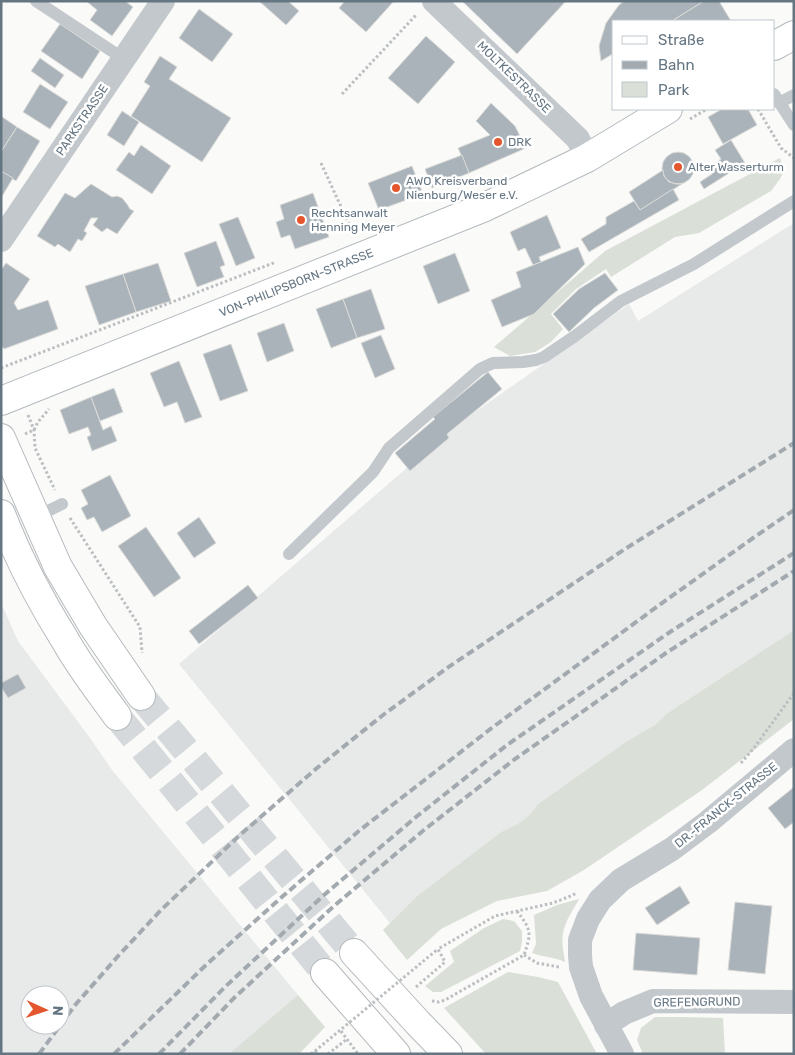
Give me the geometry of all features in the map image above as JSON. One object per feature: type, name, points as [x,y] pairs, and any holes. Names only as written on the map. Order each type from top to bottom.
[{"type":"main road","points":[[775,45],[794,35]]},
{"type":"main road","name":"VON-PHILIPSBORN-STRASSE","points":[[1,401],[359,244],[485,207],[587,158],[666,110]]},
{"type":"main road","points":[[1,438],[58,567],[93,626],[141,696]]},
{"type":"main road","points":[[4,525],[28,576],[65,642],[117,716]]},
{"type":"main road","points":[[354,953],[448,1054]]},
{"type":"main road","points":[[325,973],[396,1054]]},
{"type":"street","name":"PARKSTRASSE","points":[[1,240],[163,1]]},
{"type":"street","name":"MOLTKESTRASSE","points":[[428,5],[578,139],[587,158]]},
{"type":"street","name":"DR.-FRANCK-STRASSE","points":[[622,1054],[591,996],[581,968],[580,940],[588,919],[600,900],[621,880],[672,850],[794,750]]},
{"type":"street","name":"GREFENGRUND","points":[[606,1025],[624,1013],[653,1001],[794,1002]]},
{"type":"lane","points":[[36,1],[124,58]]},
{"type":"lane","points":[[794,95],[777,99],[794,126]]},
{"type":"lane","points":[[289,554],[373,472],[389,448],[480,369],[493,363],[529,361],[544,357],[621,301],[694,264],[794,201]]},
{"type":"lane","points":[[36,517],[62,504]]},
{"type":"path","points":[[342,94],[428,5]]},
{"type":"path","points":[[759,110],[781,148],[794,158]]},
{"type":"path","points":[[321,163],[359,244]]},
{"type":"path","points":[[344,236],[359,244]]},
{"type":"path","points":[[1,368],[279,261]]},
{"type":"path","points":[[34,430],[35,448],[62,504],[140,627],[142,656]]},
{"type":"path","points":[[735,769],[754,748],[794,693]]},
{"type":"path","points":[[314,1053],[438,949],[495,916],[517,910],[528,926],[529,941],[524,955],[445,1000],[439,1002],[426,998]]},
{"type":"path","points":[[415,987],[445,962],[438,949]]},
{"type":"path","points":[[524,955],[537,963],[569,969],[581,968]]},
{"type":"path","points":[[328,1054],[347,1039]]},
{"type":"shaded area","points":[[794,223],[794,630],[666,714],[655,725],[627,741],[538,804],[529,816],[516,826],[501,832],[417,896],[390,923],[179,664],[458,424],[629,304],[638,321]]},
{"type":"shaded area","points":[[1,603],[18,641],[112,770],[298,995],[233,1054],[1,1054]]},
{"type":"green space","points":[[780,158],[784,170],[771,191],[699,233],[675,237],[611,277],[606,269],[576,289],[551,314],[563,329],[551,342],[535,352],[510,356],[494,347],[605,251]]},
{"type":"green space","points":[[794,630],[794,719],[702,790],[584,870],[547,891],[497,901],[441,929],[407,960],[383,930],[417,896],[501,832],[522,821],[538,804],[627,741],[655,725],[666,714]]},
{"type":"green space","points":[[579,899],[567,920],[563,933],[562,944],[565,962],[532,953],[536,944],[534,915],[557,905]]},
{"type":"green space","points":[[503,919],[514,921],[522,931],[520,951],[441,992],[433,992],[425,986],[454,962],[450,951],[484,928]]},
{"type":"green space","points":[[508,972],[558,982],[597,1054],[486,1054],[444,1008]]},
{"type":"green space","points":[[298,995],[325,1027],[299,1054],[229,1054]]},
{"type":"green space","points":[[655,1017],[723,1018],[725,1054],[643,1054],[637,1040],[641,1028]]},
{"type":"building","points":[[86,1],[125,1],[133,7],[112,36],[90,20],[97,10]]},
{"type":"building","points":[[259,1],[288,1],[299,11],[286,25]]},
{"type":"building","points":[[345,1],[394,1],[366,32],[339,8]]},
{"type":"building","points":[[462,1],[566,1],[517,54]]},
{"type":"building","points":[[624,1],[704,1],[674,20],[612,20],[612,54],[601,61],[599,46],[606,23]]},
{"type":"building","points":[[704,1],[719,1],[730,20],[674,20]]},
{"type":"building","points":[[199,9],[233,34],[212,62],[179,38]]},
{"type":"building","points":[[60,24],[100,51],[82,79],[41,51]]},
{"type":"building","points":[[426,36],[455,62],[418,104],[388,78]]},
{"type":"building","points":[[160,56],[177,67],[169,79],[231,118],[202,162],[131,116],[150,86],[144,82]]},
{"type":"building","points":[[40,58],[64,75],[55,88],[31,71]]},
{"type":"building","points":[[40,84],[68,102],[50,129],[23,112]]},
{"type":"building","name":"DRK","points":[[491,103],[515,126],[526,148],[469,173],[458,148],[490,135],[476,121]]},
{"type":"building","points":[[720,110],[749,110],[757,125],[723,144],[708,117]]},
{"type":"building","points":[[122,111],[139,122],[124,146],[107,135]]},
{"type":"building","points":[[1,116],[17,127],[1,152]]},
{"type":"building","points":[[17,127],[40,141],[16,181],[1,171],[1,152]]},
{"type":"building","points":[[731,140],[745,163],[704,189],[700,182],[712,174],[708,168],[721,159],[715,150]]},
{"type":"building","points":[[141,145],[171,166],[152,194],[116,170],[129,152],[134,156]]},
{"type":"building","name":"Alter Wasserturm","points":[[678,152],[684,153],[689,157],[693,162],[693,174],[689,179],[684,183],[678,184],[672,183],[667,179],[663,174],[662,168],[663,162],[667,157],[672,153]]},
{"type":"building","points":[[462,155],[469,173],[432,188],[425,169]]},
{"type":"building","points":[[412,166],[423,194],[379,210],[368,183]]},
{"type":"building","points":[[663,170],[664,176],[669,182],[682,184],[640,210],[629,192]]},
{"type":"building","points":[[1,171],[13,178],[1,198]]},
{"type":"building","points":[[91,184],[112,197],[122,198],[130,209],[134,211],[117,234],[107,228],[102,232],[93,225],[98,218],[91,218],[84,231],[87,233],[82,241],[78,239],[70,252],[58,244],[55,247],[37,236],[65,193],[75,198]]},
{"type":"building","points":[[673,189],[679,200],[589,252],[581,239],[606,224],[606,217],[634,201],[640,210]]},
{"type":"building","name":"Rechtsanwalt Henning Meyer","points":[[313,193],[329,237],[295,249],[290,235],[281,238],[276,222],[284,219],[280,205]]},
{"type":"building","points":[[547,215],[561,248],[539,257],[541,262],[533,265],[525,248],[518,251],[510,232]]},
{"type":"building","points":[[238,217],[255,258],[236,266],[219,224]]},
{"type":"building","points":[[216,241],[225,265],[220,267],[224,277],[197,287],[184,253]]},
{"type":"building","points":[[578,247],[585,264],[534,314],[502,327],[491,300],[521,287],[516,272]]},
{"type":"building","points":[[455,253],[470,291],[438,304],[423,266]]},
{"type":"building","points":[[6,263],[30,279],[14,303],[18,310],[48,300],[58,329],[4,349],[1,345],[1,270]]},
{"type":"building","points":[[158,263],[171,301],[136,312],[123,274]]},
{"type":"building","points":[[605,273],[618,290],[594,308],[569,332],[553,314],[579,289]]},
{"type":"building","points":[[123,274],[136,312],[99,325],[85,286]]},
{"type":"building","points":[[371,289],[385,329],[357,338],[343,299]]},
{"type":"building","points":[[343,299],[357,338],[331,348],[316,309]]},
{"type":"building","points":[[284,323],[294,351],[267,362],[257,333]]},
{"type":"building","points":[[381,335],[395,369],[375,378],[361,343]]},
{"type":"building","points":[[231,344],[248,391],[220,401],[203,354]]},
{"type":"building","points":[[179,361],[202,417],[185,423],[177,402],[164,407],[150,373]]},
{"type":"building","points":[[488,372],[502,389],[447,434],[449,438],[410,471],[395,453],[435,419],[433,417]]},
{"type":"building","points":[[114,388],[123,412],[100,421],[91,397]]},
{"type":"building","points":[[91,397],[103,430],[111,426],[117,441],[92,451],[87,437],[91,435],[88,427],[69,434],[60,410]]},
{"type":"building","points":[[110,475],[131,516],[102,532],[94,517],[87,520],[81,508],[88,504],[81,490]]},
{"type":"building","points":[[199,517],[216,543],[194,558],[177,533]]},
{"type":"building","points":[[146,527],[181,578],[154,597],[118,546]]},
{"type":"building","points":[[248,585],[258,598],[199,644],[189,631]]},
{"type":"building","points":[[18,674],[26,688],[8,698],[1,687],[1,683]]},
{"type":"building","points":[[794,787],[794,822],[785,829],[768,808]]},
{"type":"building","points":[[680,886],[690,903],[657,925],[645,908]]},
{"type":"building","points":[[735,902],[772,906],[765,974],[728,970]]},
{"type":"building","points":[[636,933],[700,938],[697,975],[633,970]]},
{"type":"tunnel","points":[[141,696],[354,953]]},
{"type":"tunnel","points":[[117,716],[325,973]]},
{"type":"railway","points":[[39,1054],[76,1004],[161,910],[240,835],[317,768],[383,715],[450,666],[625,549],[794,443]]},
{"type":"railway","points":[[114,1054],[207,964],[360,830],[493,727],[658,606],[794,510]]},
{"type":"railway","points":[[159,1054],[226,986],[324,895],[416,817],[507,745],[670,632],[794,553]]},
{"type":"railway","points":[[180,1054],[234,998],[334,906],[424,830],[515,759],[666,653],[794,571]]},
{"type":"place","name":"DRK","points":[[498,142]]},
{"type":"place","name":"Alter Wasserturm","points":[[678,167]]},
{"type":"place","name":"AWO Kreisverband Nienburg/Weser e.V.","points":[[396,188]]},
{"type":"place","name":"Rechtsanwalt Henning Meyer","points":[[301,220]]}]
